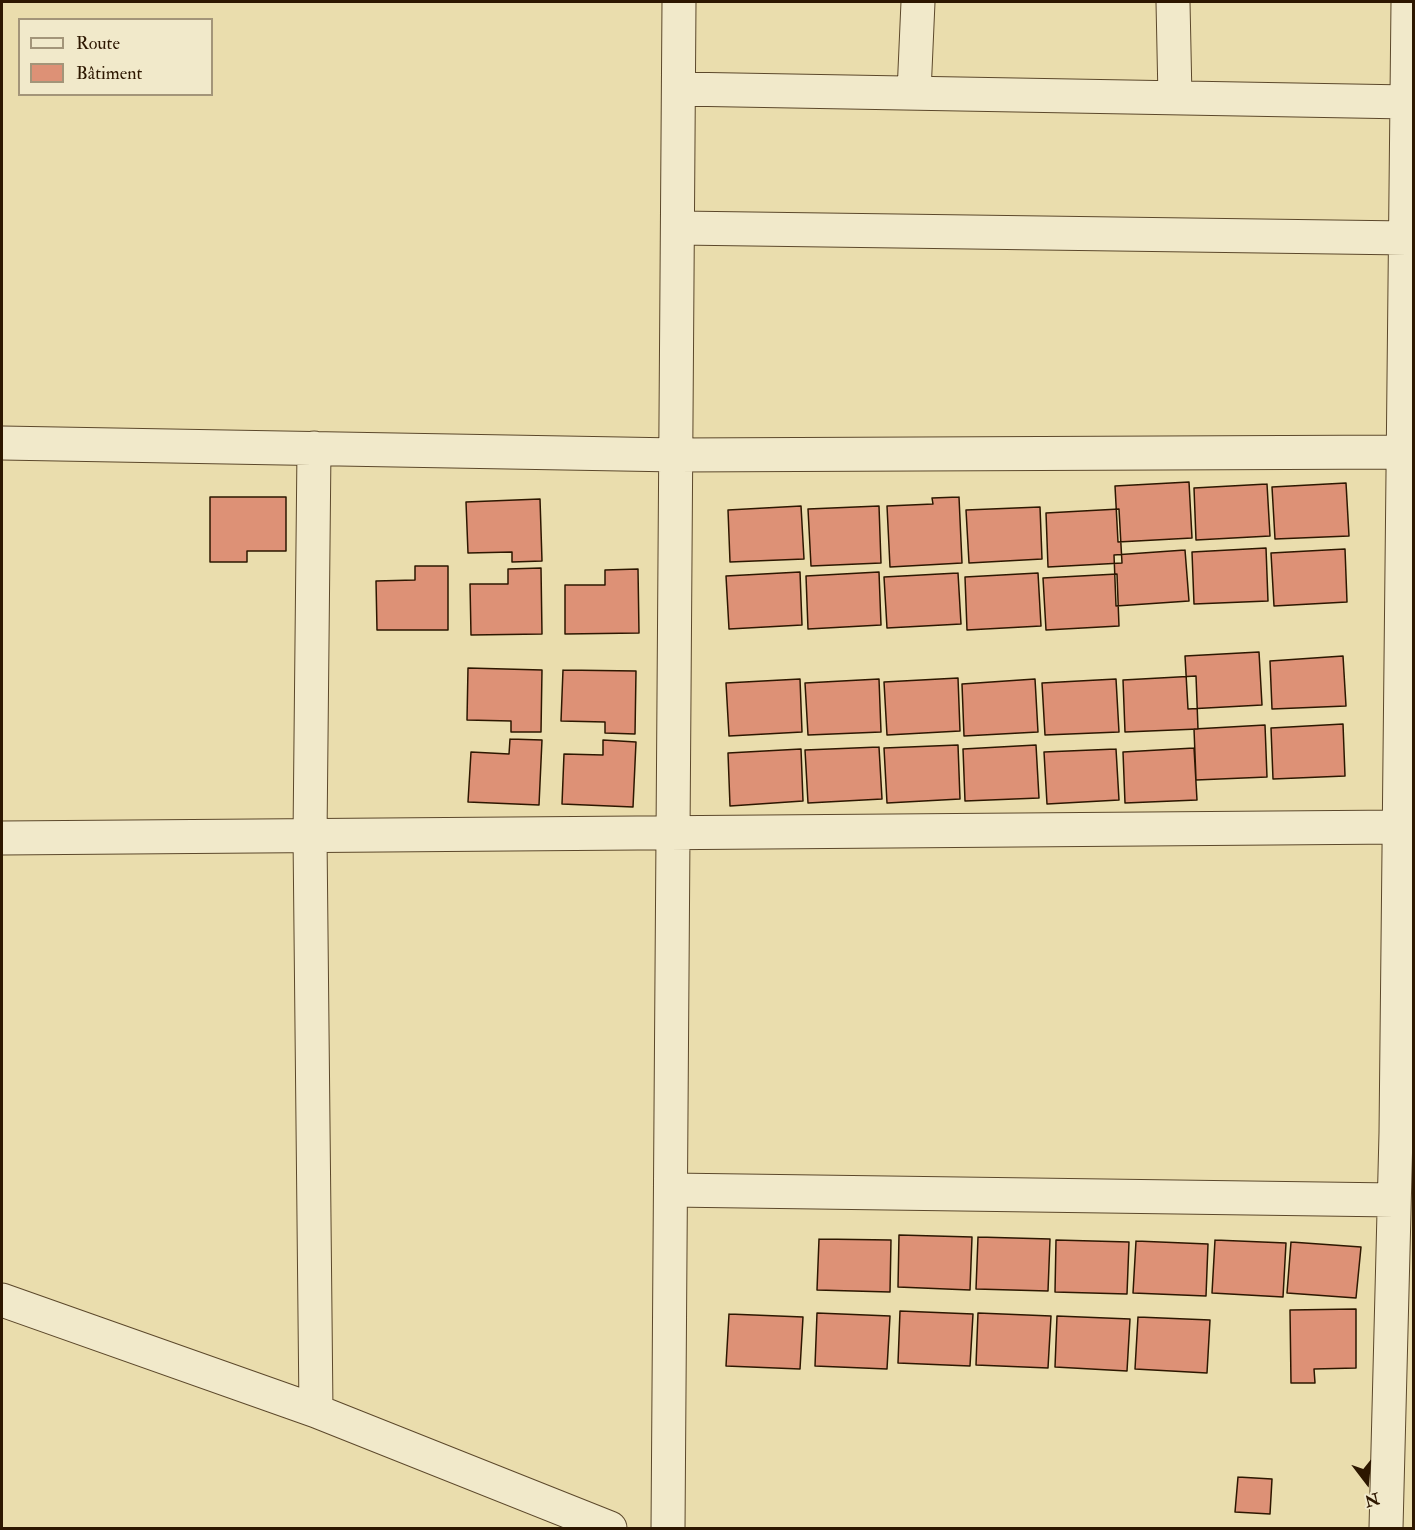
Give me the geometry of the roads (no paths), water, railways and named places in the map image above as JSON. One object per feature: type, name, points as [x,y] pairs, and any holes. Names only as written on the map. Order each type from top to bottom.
[{"type":"street","points":[[668,1528],[679,2]]},
{"type":"street","points":[[914,93],[918,2]]},
{"type":"street","points":[[1173,2],[1175,98]]},
{"type":"street","points":[[1386,1528],[1400,827],[1408,2]]},
{"type":"street","points":[[680,89],[1408,102]]},
{"type":"street","points":[[679,228],[1407,238]]},
{"type":"street","points":[[2,443],[677,455],[1405,452]]},
{"type":"street","points":[[314,448],[310,836],[316,1411]]},
{"type":"street","points":[[2,838],[1400,827]]},
{"type":"street","points":[[671,1190],[1394,1200]]},
{"type":"street","points":[[2,1300],[316,1411],[610,1528]]}]
